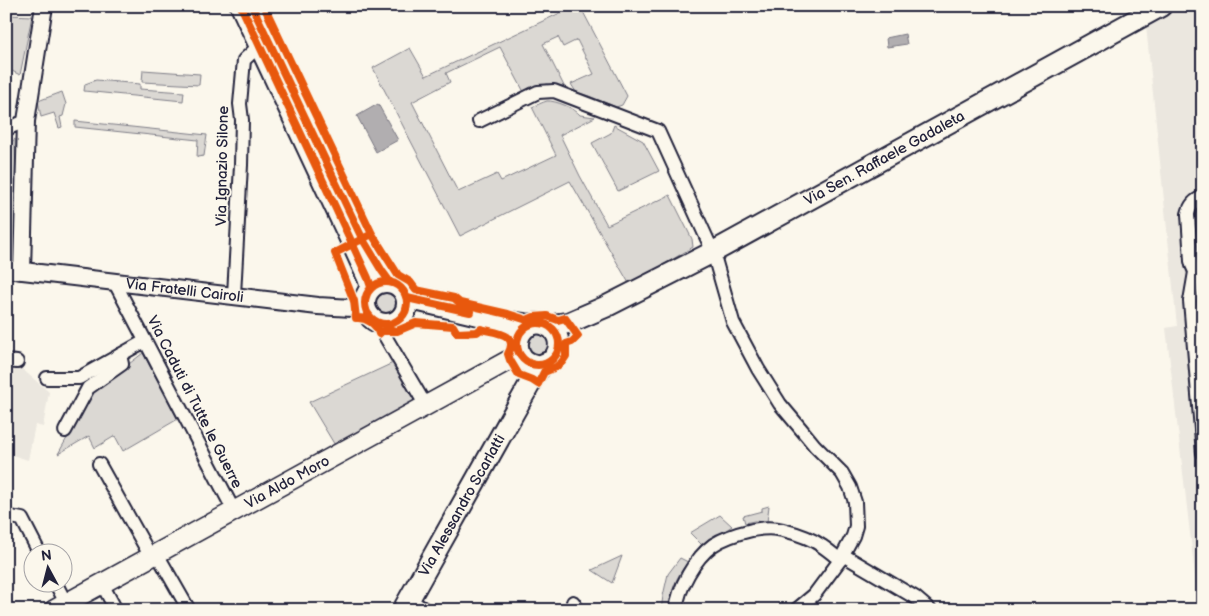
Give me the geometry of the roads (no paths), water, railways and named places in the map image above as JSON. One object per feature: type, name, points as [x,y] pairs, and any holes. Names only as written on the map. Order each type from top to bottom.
[{"type":"main road","points":[[241,6],[259,35],[362,238],[390,282],[401,288],[404,293],[404,307],[393,323],[380,324],[370,318],[364,307],[364,300],[366,293],[371,287],[380,282],[390,282]]},
{"type":"main road","points":[[252,6],[259,35],[371,287]]},
{"type":"main road","name":"Via Sen. Raffaele Gadaleta","points":[[528,340],[605,308],[713,252],[1161,6]]},
{"type":"main road","points":[[404,307],[504,321],[528,340],[532,364],[543,364]]},
{"type":"main road","name":"Via Sen. Raffaele Gadaleta","points":[[543,364],[554,358],[559,346],[575,330],[605,308]]},
{"type":"main road","points":[[528,340],[556,334],[559,346]]},
{"type":"main road","name":"Via Alessandro Scarlatti","points":[[520,400],[526,370],[528,340]]},
{"type":"main road","name":"Via Aldo Moro","points":[[59,608],[426,406],[528,340]]},
{"type":"main road","name":"Via Alessandro Scarlatti","points":[[406,605],[520,400],[543,364]]},
{"type":"street","points":[[14,270],[26,122],[44,6]]},
{"type":"street","name":"Via Ignazio Silone","points":[[234,295],[242,120],[240,104],[244,60],[259,35]]},
{"type":"street","points":[[479,121],[538,92],[554,91],[658,131],[713,252],[733,322],[758,370],[780,404],[815,446],[842,473],[850,487],[855,502],[856,526],[853,536],[841,558],[814,595],[800,609]]},
{"type":"street","points":[[6,129],[26,122]]},
{"type":"street","points":[[1203,197],[1193,202],[1188,214],[1192,267],[1199,275],[1190,300],[1203,453]]},
{"type":"street","name":"Via Fratelli Cairoli","points":[[14,270],[318,306],[364,307]]},
{"type":"street","name":"Via Caduti di Tutte le Guerre","points":[[114,281],[234,511]]},
{"type":"street","points":[[380,324],[382,331],[426,406]]},
{"type":"street","points":[[47,378],[79,378],[146,341]]},
{"type":"street","points":[[65,431],[88,388],[122,364],[120,355]]},
{"type":"street","points":[[99,464],[189,610]]},
{"type":"street","points":[[6,516],[22,519],[35,544]]},
{"type":"street","points":[[676,610],[677,599],[694,565],[712,546],[728,537],[759,529],[782,529],[820,545],[916,598],[930,610]]},
{"type":"street","points":[[102,584],[116,610]]},
{"type":"street","points":[[57,594],[59,608]]},
{"type":"street","points":[[406,605],[426,610]]}]
